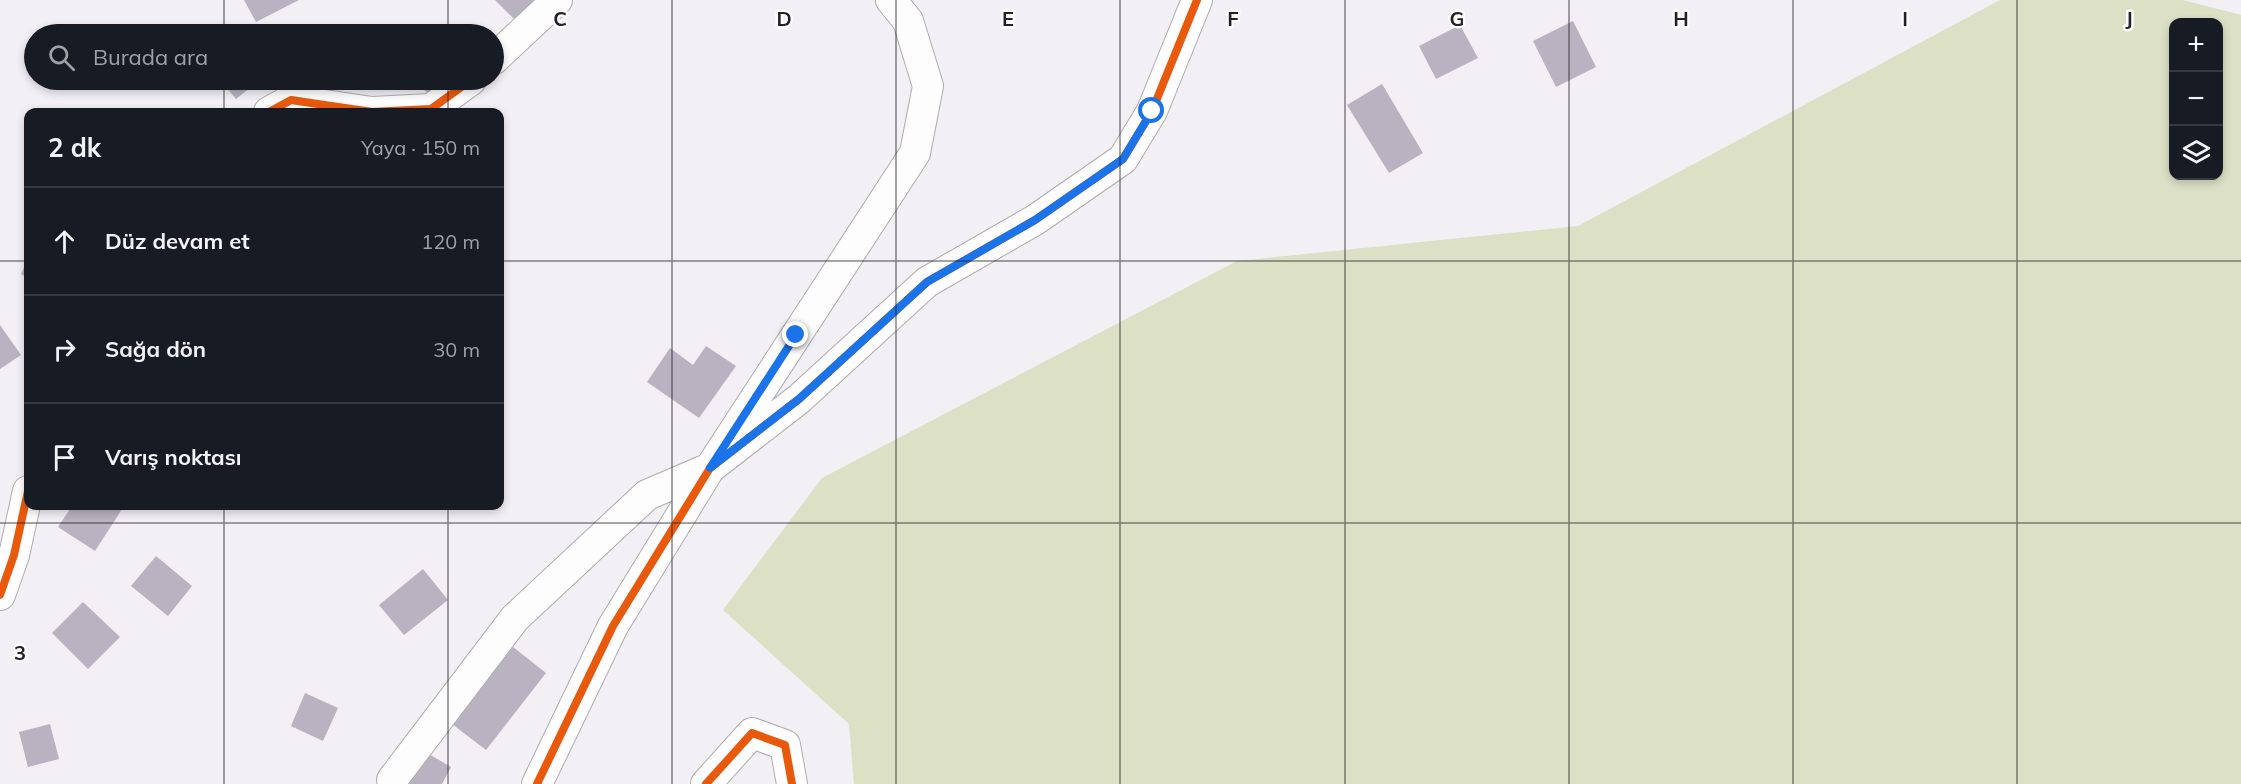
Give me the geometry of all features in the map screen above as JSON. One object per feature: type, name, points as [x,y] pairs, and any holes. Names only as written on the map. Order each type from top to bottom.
[{"type":"street","points":[[504,50],[557,0]]},
{"type":"street","points":[[537,784],[613,626],[710,468],[915,153],[928,86],[908,21],[891,0]]},
{"type":"street","points":[[392,780],[515,618],[647,495],[710,468],[821,380],[927,282],[1035,220],[1123,159],[1152,111],[1197,0]]},
{"type":"street","points":[[431,108],[457,90]]},
{"type":"street","points":[[276,108],[291,100],[345,108]]},
{"type":"street","points":[[0,595],[15,555],[24,510]]},
{"type":"street","points":[[706,784],[752,733],[785,745],[792,784]]},
{"type":"green space","points":[[2000,0],[2183,0],[2241,15],[2241,784],[854,784],[849,724],[723,610],[822,478],[1237,261],[1578,226]]},
{"type":"building","points":[[244,0],[299,0],[256,22]]},
{"type":"building","points":[[495,0],[536,0],[515,20]]},
{"type":"building","points":[[1573,21],[1596,67],[1556,87],[1533,41]]},
{"type":"building","points":[[1460,25],[1478,58],[1436,79],[1419,46]]},
{"type":"building","points":[[1382,84],[1423,153],[1389,173],[1347,105]]},
{"type":"building","points":[[228,90],[247,90],[236,99]]},
{"type":"building","points":[[424,90],[439,90],[432,97]]},
{"type":"building","points":[[0,325],[21,355],[0,369]]},
{"type":"building","points":[[706,346],[736,366],[699,418],[647,382],[670,348],[693,365]]},
{"type":"building","points":[[69,510],[121,510],[95,551],[58,527]]},
{"type":"building","points":[[156,556],[192,586],[168,616],[131,586]]},
{"type":"building","points":[[423,569],[448,600],[404,635],[379,605]]},
{"type":"building","points":[[83,602],[120,637],[88,669],[52,633]]},
{"type":"building","points":[[513,647],[546,673],[486,750],[452,724]]},
{"type":"building","points":[[305,693],[338,708],[323,741],[291,726]]},
{"type":"building","points":[[50,724],[59,759],[28,767],[19,732]]},
{"type":"building","points":[[422,750],[451,767],[442,784],[404,784]]},
{"type":"cycle path","points":[[537,784],[613,626],[710,468],[799,399],[927,282],[1035,220],[1123,159],[1152,111],[1197,0]]},
{"type":"cycle path","points":[[432,108],[457,90]]},
{"type":"cycle path","points":[[276,108],[291,100],[345,108]]},
{"type":"cycle path","points":[[0,595],[14,555],[24,509]]},
{"type":"cycle path","points":[[706,784],[752,733],[785,745],[792,784]]},
{"type":"route","points":[[796,335],[710,468],[799,399],[927,282],[1035,220],[1123,159],[1152,111]]}]
